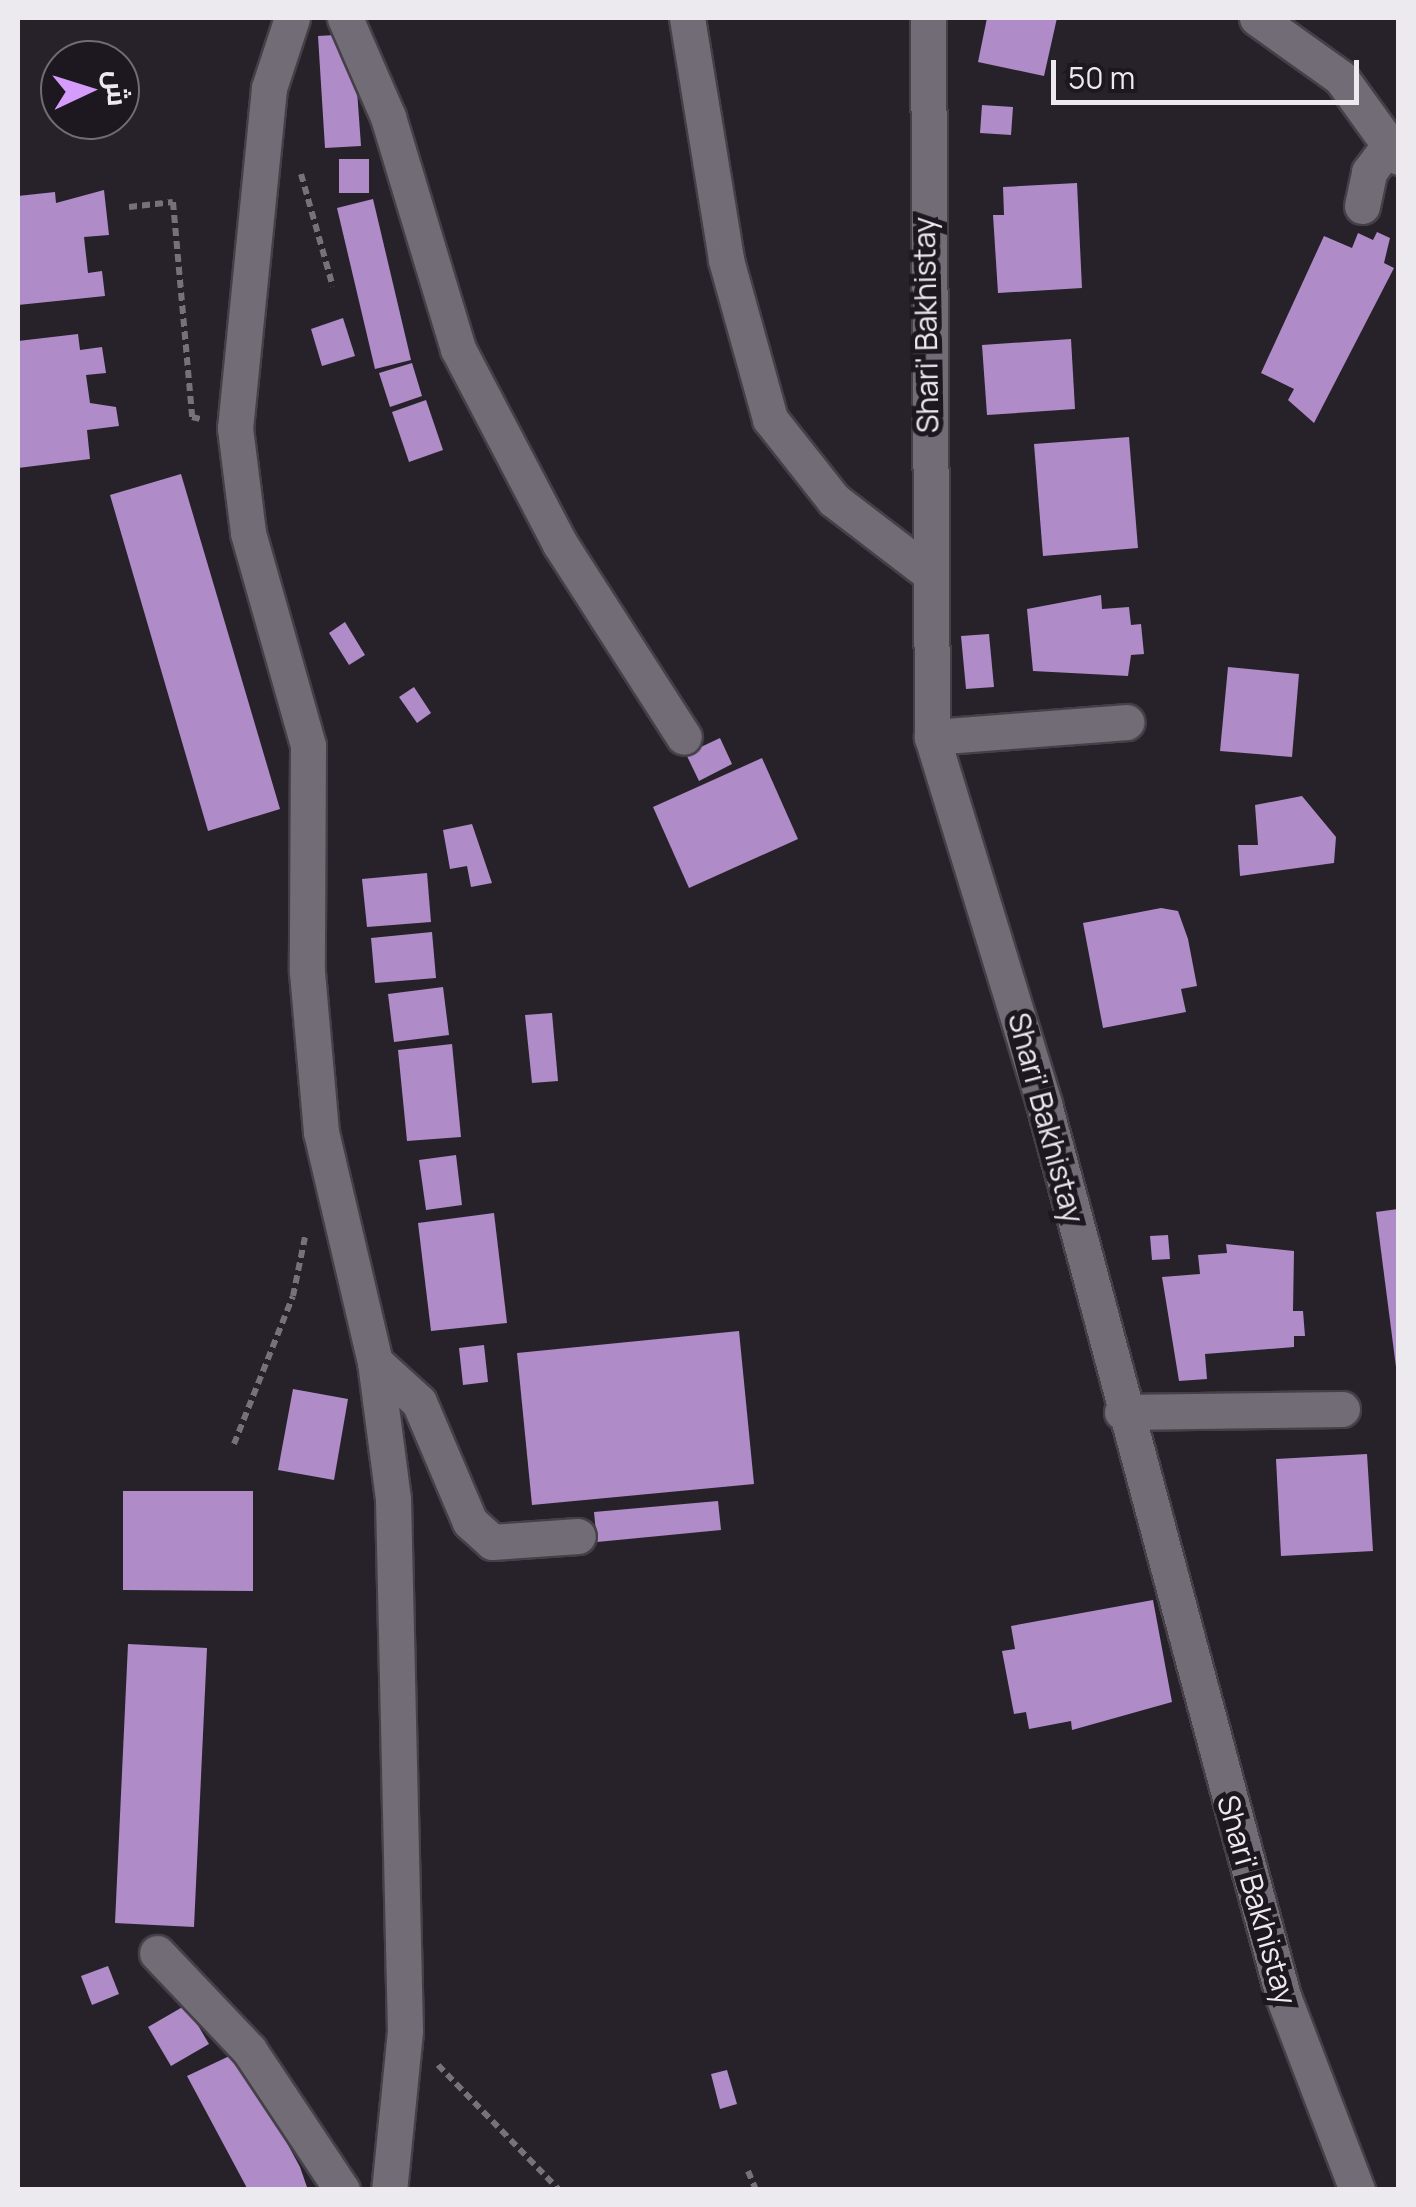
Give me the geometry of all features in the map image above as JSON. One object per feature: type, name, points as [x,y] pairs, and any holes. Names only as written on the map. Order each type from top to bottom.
[{"type":"street","points":[[292,18],[269,88],[236,428],[248,534],[308,745],[307,972],[322,1132],[375,1362],[393,1499],[406,2031],[389,2190]]},
{"type":"street","points":[[346,18],[388,117],[458,348],[560,544],[684,737]]},
{"type":"street","points":[[688,18],[726,260],[770,419],[834,500],[929,573]]},
{"type":"street","name":"Shari' Bakhistay","points":[[928,18],[932,738],[1044,1104],[1122,1412],[1283,1996],[1357,2190]]},
{"type":"street","points":[[1256,18],[1331,68],[1396,153],[1369,172],[1362,206]]},
{"type":"street","points":[[932,738],[1126,722]]},
{"type":"street","points":[[375,1362],[420,1402],[470,1522],[492,1542],[578,1536]]},
{"type":"street","points":[[1122,1412],[1342,1409]]},
{"type":"street","points":[[157,1953],[249,2050],[342,2190]]},
{"type":"path","points":[[298,164],[333,287]]},
{"type":"path","points":[[129,208],[172,202],[192,417],[236,428]]},
{"type":"path","points":[[234,1444],[294,1296],[306,1228]]},
{"type":"path","points":[[406,2031],[560,2190]]},
{"type":"path","points":[[748,2172],[756,2190]]},
{"type":"building","points":[[987,18],[1057,18],[1044,76],[978,62]]},
{"type":"building","points":[[353,34],[361,146],[325,148],[318,36]]},
{"type":"building","points":[[982,105],[1013,107],[1011,135],[980,133]]},
{"type":"building","points":[[339,159],[369,159],[369,193],[339,193]]},
{"type":"building","points":[[1077,183],[1082,288],[998,293],[993,215],[1004,215],[1003,187]]},
{"type":"building","points":[[104,190],[109,235],[84,237],[88,273],[102,271],[105,296],[18,305],[18,196],[55,192],[56,203]]},
{"type":"building","points":[[373,199],[411,360],[375,369],[337,208]]},
{"type":"building","points":[[1377,232],[1390,238],[1384,263],[1394,268],[1314,423],[1288,400],[1294,389],[1261,373],[1324,236],[1352,248],[1358,233],[1373,240]]},
{"type":"building","points":[[343,318],[355,356],[322,366],[311,329]]},
{"type":"building","points":[[78,334],[80,350],[102,347],[106,373],[86,375],[90,403],[116,407],[119,426],[87,430],[90,459],[18,468],[18,341]]},
{"type":"building","points":[[1071,339],[1075,409],[987,415],[982,345]]},
{"type":"building","points":[[412,363],[422,396],[390,407],[379,373]]},
{"type":"building","points":[[426,400],[443,450],[409,462],[392,412]]},
{"type":"building","points":[[1129,437],[1138,548],[1043,556],[1034,444]]},
{"type":"building","points":[[181,474],[280,809],[208,831],[110,495]]},
{"type":"building","points":[[1101,595],[1102,609],[1129,607],[1131,625],[1141,624],[1144,654],[1131,655],[1128,676],[1033,671],[1027,609]]},
{"type":"building","points":[[345,622],[365,655],[349,665],[329,633]]},
{"type":"building","points":[[989,634],[994,687],[966,689],[961,636]]},
{"type":"building","points":[[1228,667],[1299,674],[1292,757],[1220,751]]},
{"type":"building","points":[[414,687],[431,713],[417,723],[399,697]]},
{"type":"building","points":[[720,738],[732,764],[699,781],[686,754]]},
{"type":"building","points":[[762,758],[798,839],[689,888],[653,807]]},
{"type":"building","points":[[1302,796],[1336,837],[1334,863],[1240,876],[1238,845],[1258,845],[1255,805]]},
{"type":"building","points":[[472,824],[492,883],[471,887],[467,866],[450,869],[443,830]]},
{"type":"building","points":[[427,873],[431,922],[367,927],[362,879]]},
{"type":"building","points":[[1161,908],[1178,911],[1188,939],[1197,986],[1181,989],[1186,1012],[1103,1028],[1083,923]]},
{"type":"building","points":[[432,932],[436,978],[375,983],[371,938]]},
{"type":"building","points":[[443,987],[449,1035],[394,1042],[388,994]]},
{"type":"building","points":[[552,1013],[558,1081],[532,1083],[525,1015]]},
{"type":"building","points":[[452,1044],[461,1137],[407,1141],[398,1050]]},
{"type":"building","points":[[456,1155],[462,1205],[426,1210],[419,1160]]},
{"type":"building","points":[[1398,1209],[1398,1367],[1396,1367],[1376,1212]]},
{"type":"building","points":[[494,1213],[507,1323],[431,1331],[418,1223]]},
{"type":"building","points":[[1168,1235],[1170,1259],[1152,1260],[1150,1236]]},
{"type":"building","points":[[1226,1244],[1294,1251],[1293,1311],[1303,1311],[1305,1336],[1294,1336],[1294,1347],[1205,1354],[1207,1379],[1179,1381],[1162,1277],[1200,1274],[1198,1255],[1227,1253]]},
{"type":"building","points":[[739,1331],[754,1484],[532,1505],[517,1353]]},
{"type":"building","points":[[484,1345],[488,1382],[463,1385],[459,1348]]},
{"type":"building","points":[[293,1389],[348,1399],[334,1480],[278,1470]]},
{"type":"building","points":[[1367,1454],[1373,1551],[1281,1556],[1276,1459]]},
{"type":"building","points":[[123,1491],[253,1491],[253,1591],[123,1590]]},
{"type":"building","points":[[718,1501],[721,1530],[597,1542],[594,1512]]},
{"type":"building","points":[[1153,1600],[1172,1702],[1072,1730],[1071,1721],[1029,1729],[1026,1712],[1014,1714],[1002,1651],[1015,1649],[1011,1626]]},
{"type":"building","points":[[128,1644],[207,1648],[194,1927],[115,1923]]},
{"type":"building","points":[[108,1966],[119,1994],[92,2005],[81,1976]]},
{"type":"building","points":[[186,2005],[209,2044],[171,2066],[148,2027]]},
{"type":"building","points":[[238,2052],[300,2167],[308,2190],[248,2190],[187,2076]]},
{"type":"building","points":[[727,2070],[737,2104],[720,2109],[711,2074]]}]
